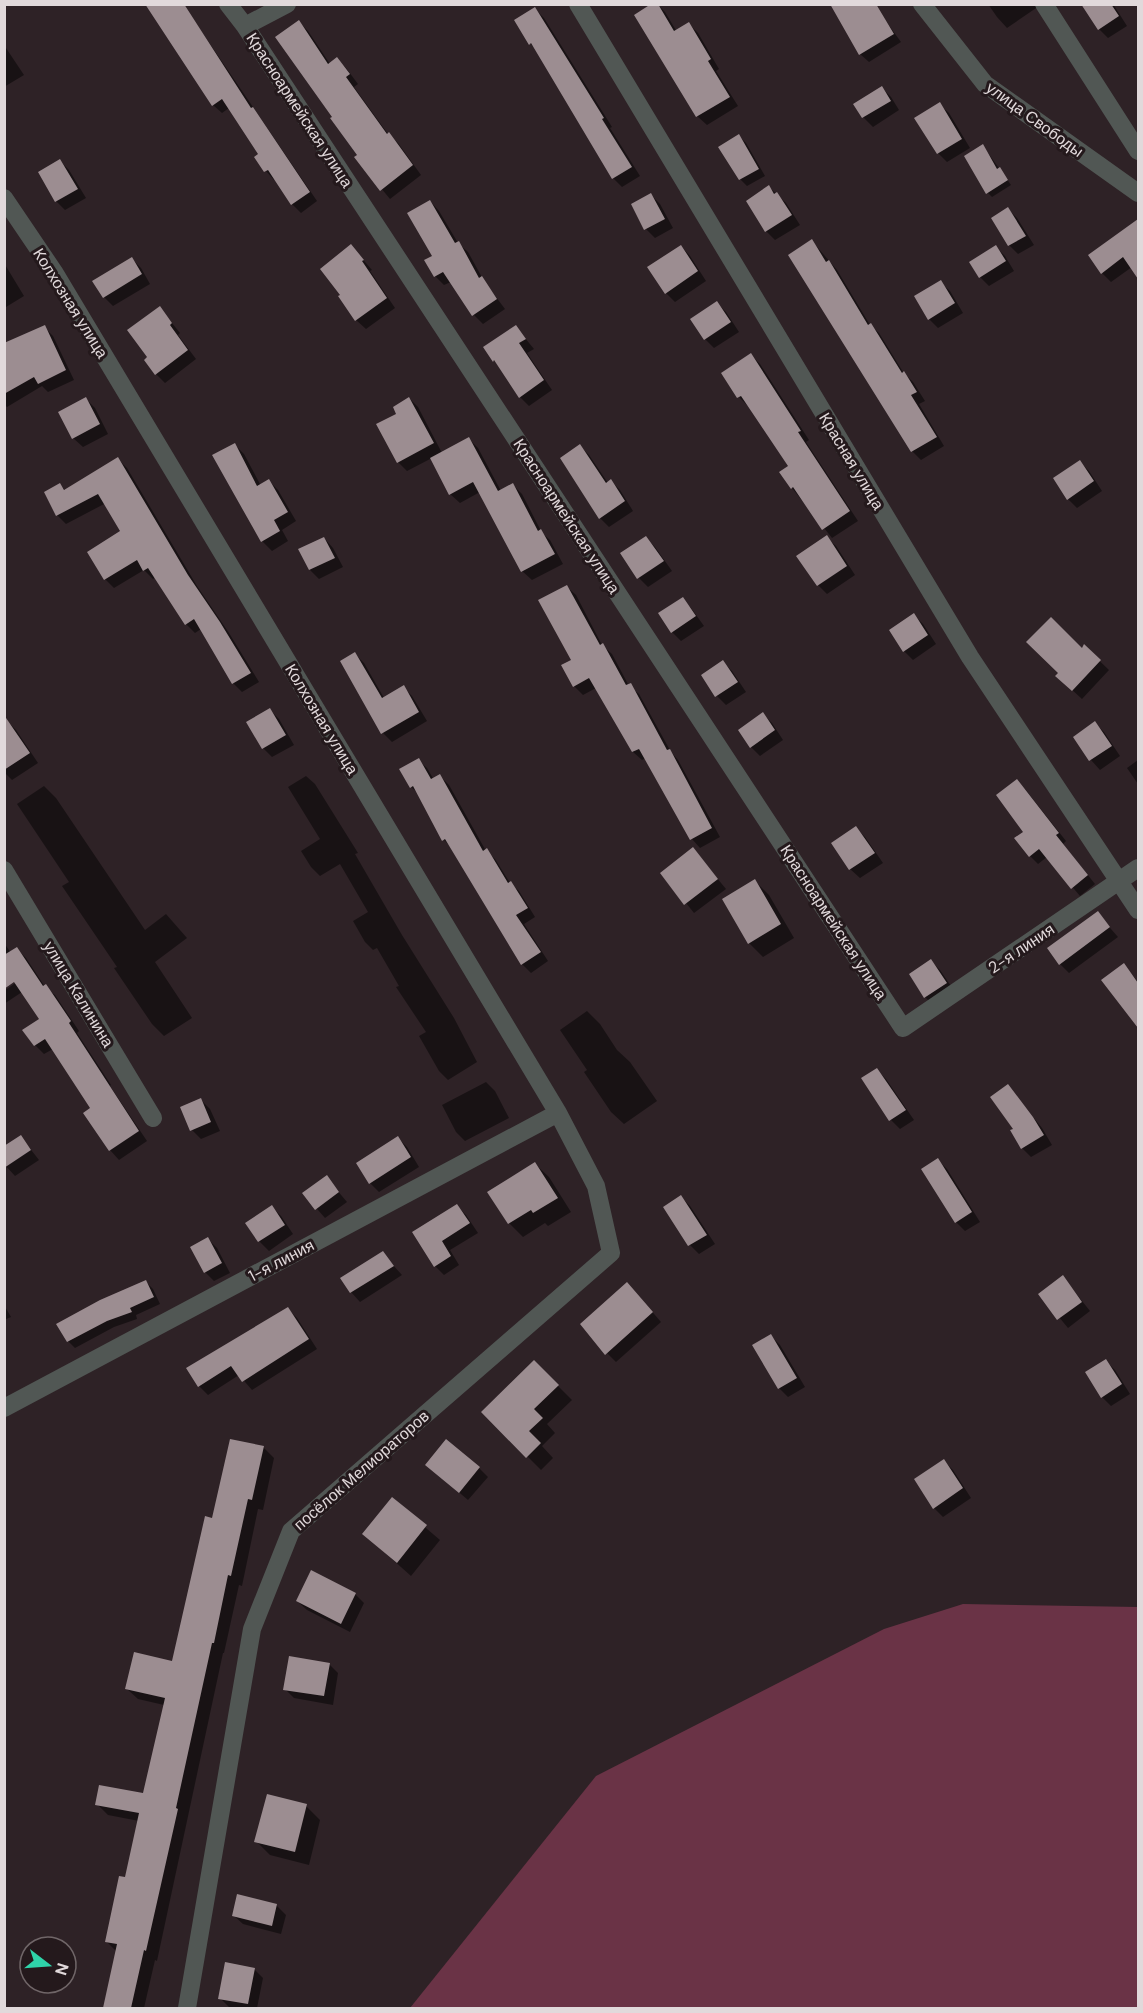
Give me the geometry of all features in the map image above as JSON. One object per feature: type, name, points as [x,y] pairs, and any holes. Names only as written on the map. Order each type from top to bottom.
[{"type":"street","name":"Красноармейская улица","points":[[228,4],[245,26],[903,1028]]},
{"type":"street","points":[[245,26],[287,4]]},
{"type":"street","name":"улица Свободы","points":[[922,4],[985,84],[1138,193]]},
{"type":"street","points":[[1044,4],[1138,151]]},
{"type":"street","name":"Красная улица","points":[[579,5],[970,657],[1138,910]]},
{"type":"street","name":"Колхозная улица","points":[[4,198],[54,272],[558,1113],[596,1186],[611,1253]]},
{"type":"street","name":"2-я линия","points":[[903,1028],[1138,868]]},
{"type":"street","name":"улица Калинина","points":[[4,870],[153,1118]]},
{"type":"street","name":"1-я линия","points":[[4,1408],[558,1113]]},
{"type":"street","name":"посёлок Мелиораторов","points":[[187,2008],[252,1629],[291,1531],[611,1253]]},
{"type":"shaded area","points":[[963,1604],[1138,1607],[1138,2008],[410,2008],[596,1776],[884,1629]]},
{"type":"building","points":[[145,4],[184,4],[251,108],[253,107],[310,192],[291,205],[268,170],[264,172],[254,157],[258,154],[222,99],[212,106]]},
{"type":"building","points":[[651,4],[658,4],[674,31],[689,22],[711,59],[708,61],[730,97],[696,117],[634,15]]},
{"type":"building","points":[[830,4],[876,4],[894,34],[859,55]]},
{"type":"building","points":[[1081,4],[1111,4],[1119,16],[1098,30]]},
{"type":"building","points":[[535,7],[632,167],[612,179],[531,43],[529,45],[514,20]]},
{"type":"building","points":[[299,20],[328,64],[337,57],[350,74],[346,77],[387,134],[389,132],[413,165],[380,191],[354,157],[357,155],[330,118],[332,117],[275,37]]},
{"type":"building","points":[[882,86],[891,101],[862,118],[853,104]]},
{"type":"building","points":[[940,102],[962,139],[937,154],[914,118]]},
{"type":"building","points":[[739,134],[759,169],[739,180],[718,147]]},
{"type":"building","points":[[983,144],[997,169],[1000,167],[1008,180],[986,194],[964,156]]},
{"type":"building","points":[[60,159],[78,189],[55,202],[38,172]]},
{"type":"building","points":[[769,185],[774,194],[777,192],[792,215],[765,232],[746,201]]},
{"type":"building","points":[[651,193],[665,219],[644,230],[631,204]]},
{"type":"building","points":[[430,200],[455,243],[459,241],[479,278],[482,276],[497,299],[472,316],[443,272],[434,277],[424,260],[432,256],[407,213]]},
{"type":"building","points":[[1008,207],[1026,236],[1008,246],[991,218]]},
{"type":"building","points":[[1138,219],[1138,279],[1123,257],[1101,274],[1088,255]]},
{"type":"building","points":[[812,239],[826,262],[829,260],[868,325],[871,323],[902,373],[904,371],[917,392],[911,395],[937,437],[911,452],[788,255]]},
{"type":"building","points":[[351,244],[364,260],[362,261],[387,298],[355,321],[338,296],[340,295],[320,269]]},
{"type":"building","points":[[681,245],[698,271],[665,294],[647,267]]},
{"type":"building","points":[[996,245],[1006,261],[979,278],[969,262]]},
{"type":"building","points":[[132,257],[142,274],[103,298],[92,281]]},
{"type":"building","points":[[941,280],[955,303],[928,320],[914,296]]},
{"type":"building","points":[[717,301],[731,322],[704,340],[690,319]]},
{"type":"building","points":[[160,306],[188,350],[155,375],[144,360],[147,357],[127,330]]},
{"type":"building","points":[[45,325],[66,370],[38,384],[34,377],[4,394],[4,343]]},
{"type":"building","points":[[516,325],[526,339],[519,343],[544,380],[519,398],[483,347]]},
{"type":"building","points":[[751,353],[801,431],[798,432],[850,511],[822,530],[793,487],[791,489],[779,472],[788,466],[741,396],[737,398],[721,373]]},
{"type":"building","points":[[86,397],[100,424],[72,439],[58,412]]},
{"type":"building","points":[[409,397],[434,443],[397,463],[376,424],[396,414],[393,407]]},
{"type":"building","points":[[469,437],[498,491],[513,483],[538,531],[541,529],[555,554],[521,572],[473,482],[449,495],[430,458]]},
{"type":"building","points":[[235,443],[257,486],[269,479],[288,512],[274,520],[280,531],[261,542],[212,455]]},
{"type":"building","points":[[580,444],[606,483],[611,479],[625,501],[599,519],[560,458]]},
{"type":"building","points":[[118,457],[188,575],[251,673],[232,684],[194,619],[185,625],[148,568],[143,571],[137,560],[104,580],[87,552],[120,531],[98,494],[56,516],[44,492],[60,483],[64,490]]},
{"type":"building","points":[[1080,460],[1094,481],[1067,500],[1053,478]]},
{"type":"building","points":[[827,535],[847,566],[817,586],[796,556]]},
{"type":"building","points":[[646,536],[664,561],[637,579],[620,553]]},
{"type":"building","points":[[324,537],[335,558],[309,570],[298,549]]},
{"type":"building","points":[[567,585],[600,645],[603,643],[626,685],[631,683],[667,750],[670,749],[712,828],[690,840],[639,749],[632,752],[589,678],[573,687],[561,665],[571,660],[538,600]]},
{"type":"building","points":[[683,597],[696,616],[671,633],[658,613]]},
{"type":"building","points":[[914,613],[928,635],[903,652],[889,630]]},
{"type":"building","points":[[1051,617],[1082,648],[1084,644],[1101,660],[1072,691],[1055,676],[1058,673],[1026,642]]},
{"type":"building","points":[[355,652],[382,698],[404,685],[419,712],[381,734],[340,661]]},
{"type":"building","points":[[723,660],[738,682],[715,697],[701,675]]},
{"type":"building","points":[[270,708],[286,735],[262,749],[246,722]]},
{"type":"building","points":[[763,712],[775,730],[750,748],[738,730]]},
{"type":"building","points":[[4,715],[30,753],[4,770]]},
{"type":"building","points":[[1095,721],[1112,746],[1089,761],[1073,737]]},
{"type":"building","points":[[419,758],[431,779],[440,774],[483,851],[487,848],[508,883],[511,881],[528,908],[516,915],[541,952],[521,965],[445,839],[442,841],[413,786],[410,788],[399,769]]},
{"type":"building","points":[[1017,779],[1059,833],[1056,835],[1088,875],[1071,889],[1039,849],[1029,857],[1014,838],[1023,832],[996,795]]},
{"type":"building","points":[[856,826],[875,853],[849,870],[831,843]]},
{"type":"building","points":[[693,847],[718,879],[684,905],[660,873]]},
{"type":"building","points":[[755,879],[781,924],[748,944],[722,899]]},
{"type":"building","points":[[1098,911],[1110,927],[1059,965],[1047,948]]},
{"type":"building","points":[[17,947],[43,986],[46,984],[71,1021],[69,1023],[139,1131],[109,1151],[83,1113],[90,1108],[45,1039],[34,1046],[22,1030],[39,1019],[14,982],[4,989],[4,955]]},
{"type":"building","points":[[931,959],[947,983],[924,998],[909,974]]},
{"type":"building","points":[[1124,963],[1138,983],[1138,1028],[1101,980]]},
{"type":"building","points":[[877,1068],[906,1110],[889,1121],[861,1078]]},
{"type":"building","points":[[1008,1084],[1044,1135],[1021,1149],[1010,1130],[1013,1129],[990,1097]]},
{"type":"building","points":[[201,1098],[211,1122],[190,1131],[180,1107]]},
{"type":"building","points":[[21,1135],[31,1150],[4,1168],[4,1146]]},
{"type":"building","points":[[398,1136],[411,1157],[369,1184],[356,1163]]},
{"type":"building","points":[[938,1158],[972,1212],[955,1223],[921,1169]]},
{"type":"building","points":[[535,1162],[558,1198],[533,1213],[531,1210],[508,1224],[487,1192]]},
{"type":"building","points":[[327,1175],[339,1192],[315,1210],[302,1193]]},
{"type":"building","points":[[681,1195],[707,1235],[688,1246],[663,1207]]},
{"type":"building","points":[[457,1204],[470,1223],[442,1241],[451,1256],[434,1267],[412,1232]]},
{"type":"building","points":[[272,1205],[285,1225],[258,1242],[245,1223]]},
{"type":"building","points":[[208,1237],[222,1263],[204,1273],[190,1247]]},
{"type":"building","points":[[383,1251],[394,1266],[350,1293],[340,1278]]},
{"type":"building","points":[[1063,1275],[1082,1302],[1057,1320],[1038,1294]]},
{"type":"building","points":[[146,1280],[154,1297],[130,1308],[132,1312],[107,1321],[67,1342],[56,1324],[100,1300]]},
{"type":"building","points":[[627,1282],[653,1312],[605,1355],[580,1324]]},
{"type":"building","points":[[288,1307],[309,1339],[242,1382],[231,1366],[198,1387],[186,1368]]},
{"type":"building","points":[[771,1334],[797,1378],[778,1389],[752,1345]]},
{"type":"building","points":[[1106,1359],[1122,1384],[1101,1398],[1085,1372]]},
{"type":"building","points":[[534,1360],[559,1385],[534,1409],[543,1418],[529,1431],[541,1443],[526,1458],[481,1412]]},
{"type":"building","points":[[230,1439],[264,1446],[252,1500],[248,1499],[231,1576],[228,1575],[176,1808],[178,1809],[131,2008],[103,2008],[117,1944],[105,1942],[119,1876],[125,1877],[139,1813],[95,1805],[99,1785],[143,1793],[165,1698],[125,1689],[134,1652],[172,1661],[205,1516],[212,1518]]},
{"type":"building","points":[[446,1439],[480,1467],[459,1493],[425,1465]]},
{"type":"building","points":[[944,1459],[963,1488],[933,1509],[914,1479]]},
{"type":"building","points":[[392,1497],[427,1525],[397,1563],[362,1534]]},
{"type":"building","points":[[311,1570],[356,1593],[341,1624],[296,1601]]},
{"type":"building","points":[[289,1656],[330,1663],[324,1696],[283,1690]]},
{"type":"building","points":[[267,1794],[307,1804],[295,1852],[254,1842]]},
{"type":"building","points":[[237,1894],[277,1904],[272,1926],[232,1916]]},
{"type":"building","points":[[225,1962],[255,1968],[248,2004],[218,1999]]}]
